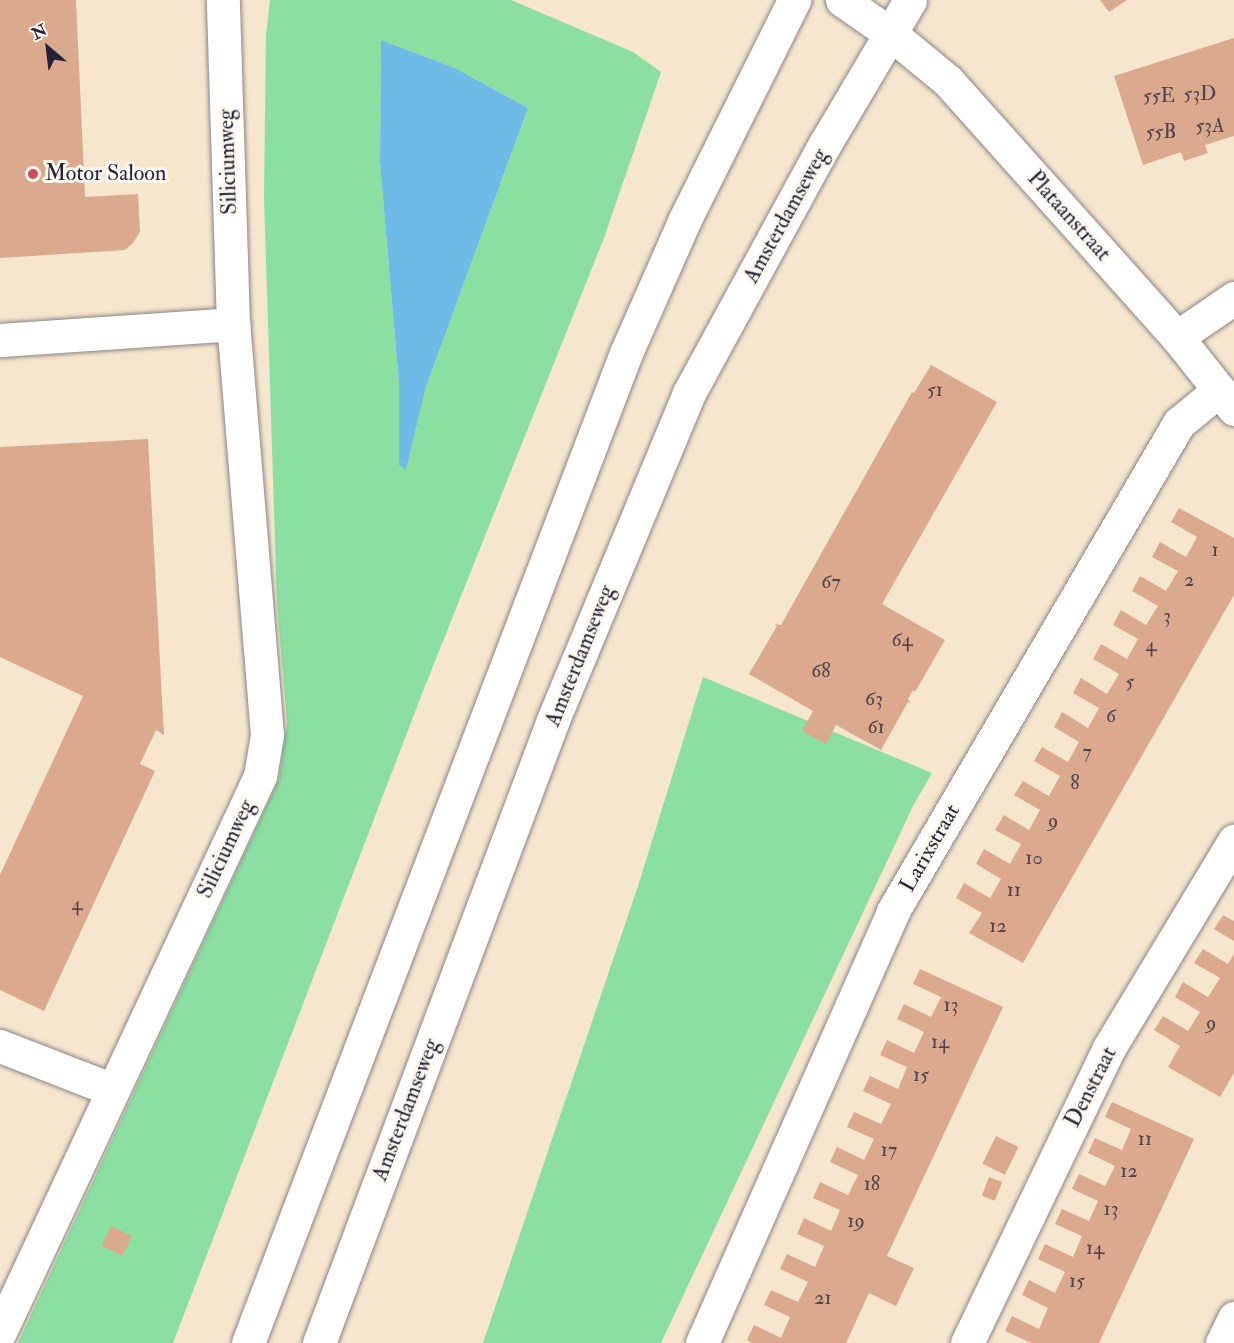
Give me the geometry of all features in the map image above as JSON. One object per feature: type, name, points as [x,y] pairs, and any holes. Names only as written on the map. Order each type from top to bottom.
[{"type":"street","name":"Siliciumweg","points":[[0,1332],[260,776],[262,766],[267,735],[233,324],[223,0]]},
{"type":"street","points":[[248,1343],[626,353],[685,219],[794,0]]},
{"type":"street","name":"Plataanstraat","points":[[842,0],[891,34],[948,81],[1177,337],[1226,400]]},
{"type":"street","name":"Amsterdamseweg","points":[[319,1343],[553,720],[689,393],[825,144],[910,0]]},
{"type":"street","points":[[1177,337],[1234,298]]},
{"type":"street","points":[[0,340],[233,324]]},
{"type":"street","name":"Larixstraat","points":[[702,1343],[893,911],[1179,423],[1226,400]]},
{"type":"street","name":"Denstraat","points":[[967,1343],[1109,1048],[1234,841]]},
{"type":"street","points":[[0,1046],[113,1090]]},
{"type":"street","points":[[1222,1343],[1234,1318]]},
{"type":"green space","points":[[270,0],[511,0],[633,52],[661,72],[604,238],[420,699],[173,1343],[18,1343],[279,779],[287,722],[277,604],[264,198],[266,35]],"holes":[[[381,40],[455,68],[528,108],[426,387],[406,470],[399,465],[399,384],[380,163]]]},
{"type":"green space","points":[[703,677],[932,773],[913,806],[661,1343],[483,1343],[638,886]]},
{"type":"water","points":[[381,40],[455,68],[528,108],[426,387],[406,470],[399,465],[399,384],[380,163]]},
{"type":"building","points":[[0,0],[76,0],[85,197],[138,194],[140,232],[125,250],[0,258]]},
{"type":"building","points":[[1100,0],[1127,0],[1109,12]]},
{"type":"building","points":[[1234,38],[1234,136],[1205,145],[1208,153],[1184,161],[1181,152],[1143,165],[1114,76]]},
{"type":"building","points":[[931,365],[997,402],[882,604],[945,640],[915,692],[913,690],[908,699],[911,704],[908,702],[881,750],[836,725],[826,744],[802,731],[813,711],[749,674],[777,626],[774,624],[781,625],[912,392],[914,393]]},
{"type":"building","points":[[148,439],[164,735],[156,730],[140,764],[155,771],[44,1011],[0,990],[0,875],[83,696],[0,657],[0,447]]},
{"type":"building","points":[[1179,508],[1234,538],[1234,595],[1023,963],[969,933],[982,913],[956,898],[964,883],[990,898],[1001,879],[976,864],[984,849],[1010,864],[1021,844],[995,830],[1004,815],[1029,830],[1040,810],[1014,795],[1023,781],[1049,796],[1060,776],[1034,761],[1042,747],[1068,762],[1079,742],[1054,727],[1062,712],[1088,728],[1099,708],[1073,693],[1081,678],[1107,694],[1119,674],[1093,659],[1101,644],[1127,659],[1138,639],[1113,625],[1121,610],[1146,625],[1158,606],[1132,591],[1140,576],[1166,591],[1178,571],[1152,557],[1160,542],[1186,557],[1197,537],[1171,522]]},
{"type":"building","points":[[1223,915],[1234,921],[1234,941],[1214,929]]},
{"type":"building","points":[[1203,949],[1228,964],[1234,954],[1234,1073],[1220,1097],[1168,1067],[1180,1046],[1154,1030],[1163,1016],[1188,1031],[1200,1012],[1175,997],[1183,982],[1208,997],[1220,978],[1194,963]]},
{"type":"building","points":[[920,969],[1003,1007],[887,1256],[914,1268],[896,1306],[869,1293],[846,1343],[752,1343],[747,1340],[754,1325],[781,1338],[790,1317],[764,1305],[771,1290],[798,1302],[808,1282],[780,1269],[787,1254],[815,1267],[824,1246],[797,1234],[804,1218],[831,1231],[840,1210],[813,1198],[820,1182],[848,1195],[858,1175],[830,1162],[837,1147],[864,1160],[874,1139],[847,1127],[854,1112],[881,1124],[891,1104],[863,1091],[870,1076],[898,1089],[907,1067],[880,1055],[887,1040],[914,1053],[924,1032],[897,1019],[904,1004],[931,1017],[941,997],[913,984]]},
{"type":"building","points":[[1112,1102],[1194,1139],[1099,1343],[1031,1343],[1005,1331],[1012,1316],[1039,1329],[1048,1308],[1022,1295],[1029,1280],[1055,1293],[1065,1272],[1038,1259],[1045,1244],[1073,1257],[1082,1236],[1055,1224],[1062,1209],[1089,1221],[1098,1201],[1072,1189],[1079,1174],[1105,1186],[1115,1166],[1088,1153],[1095,1138],[1122,1150],[1131,1129],[1105,1117]]},
{"type":"building","points":[[996,1136],[1018,1147],[1005,1175],[982,1164]]},
{"type":"building","points":[[989,1177],[1002,1182],[995,1201],[982,1196]]},
{"type":"building","points":[[111,1226],[132,1236],[123,1256],[102,1246]]},
{"type":"place","name":"Motor Saloon","points":[[33,174]]}]
